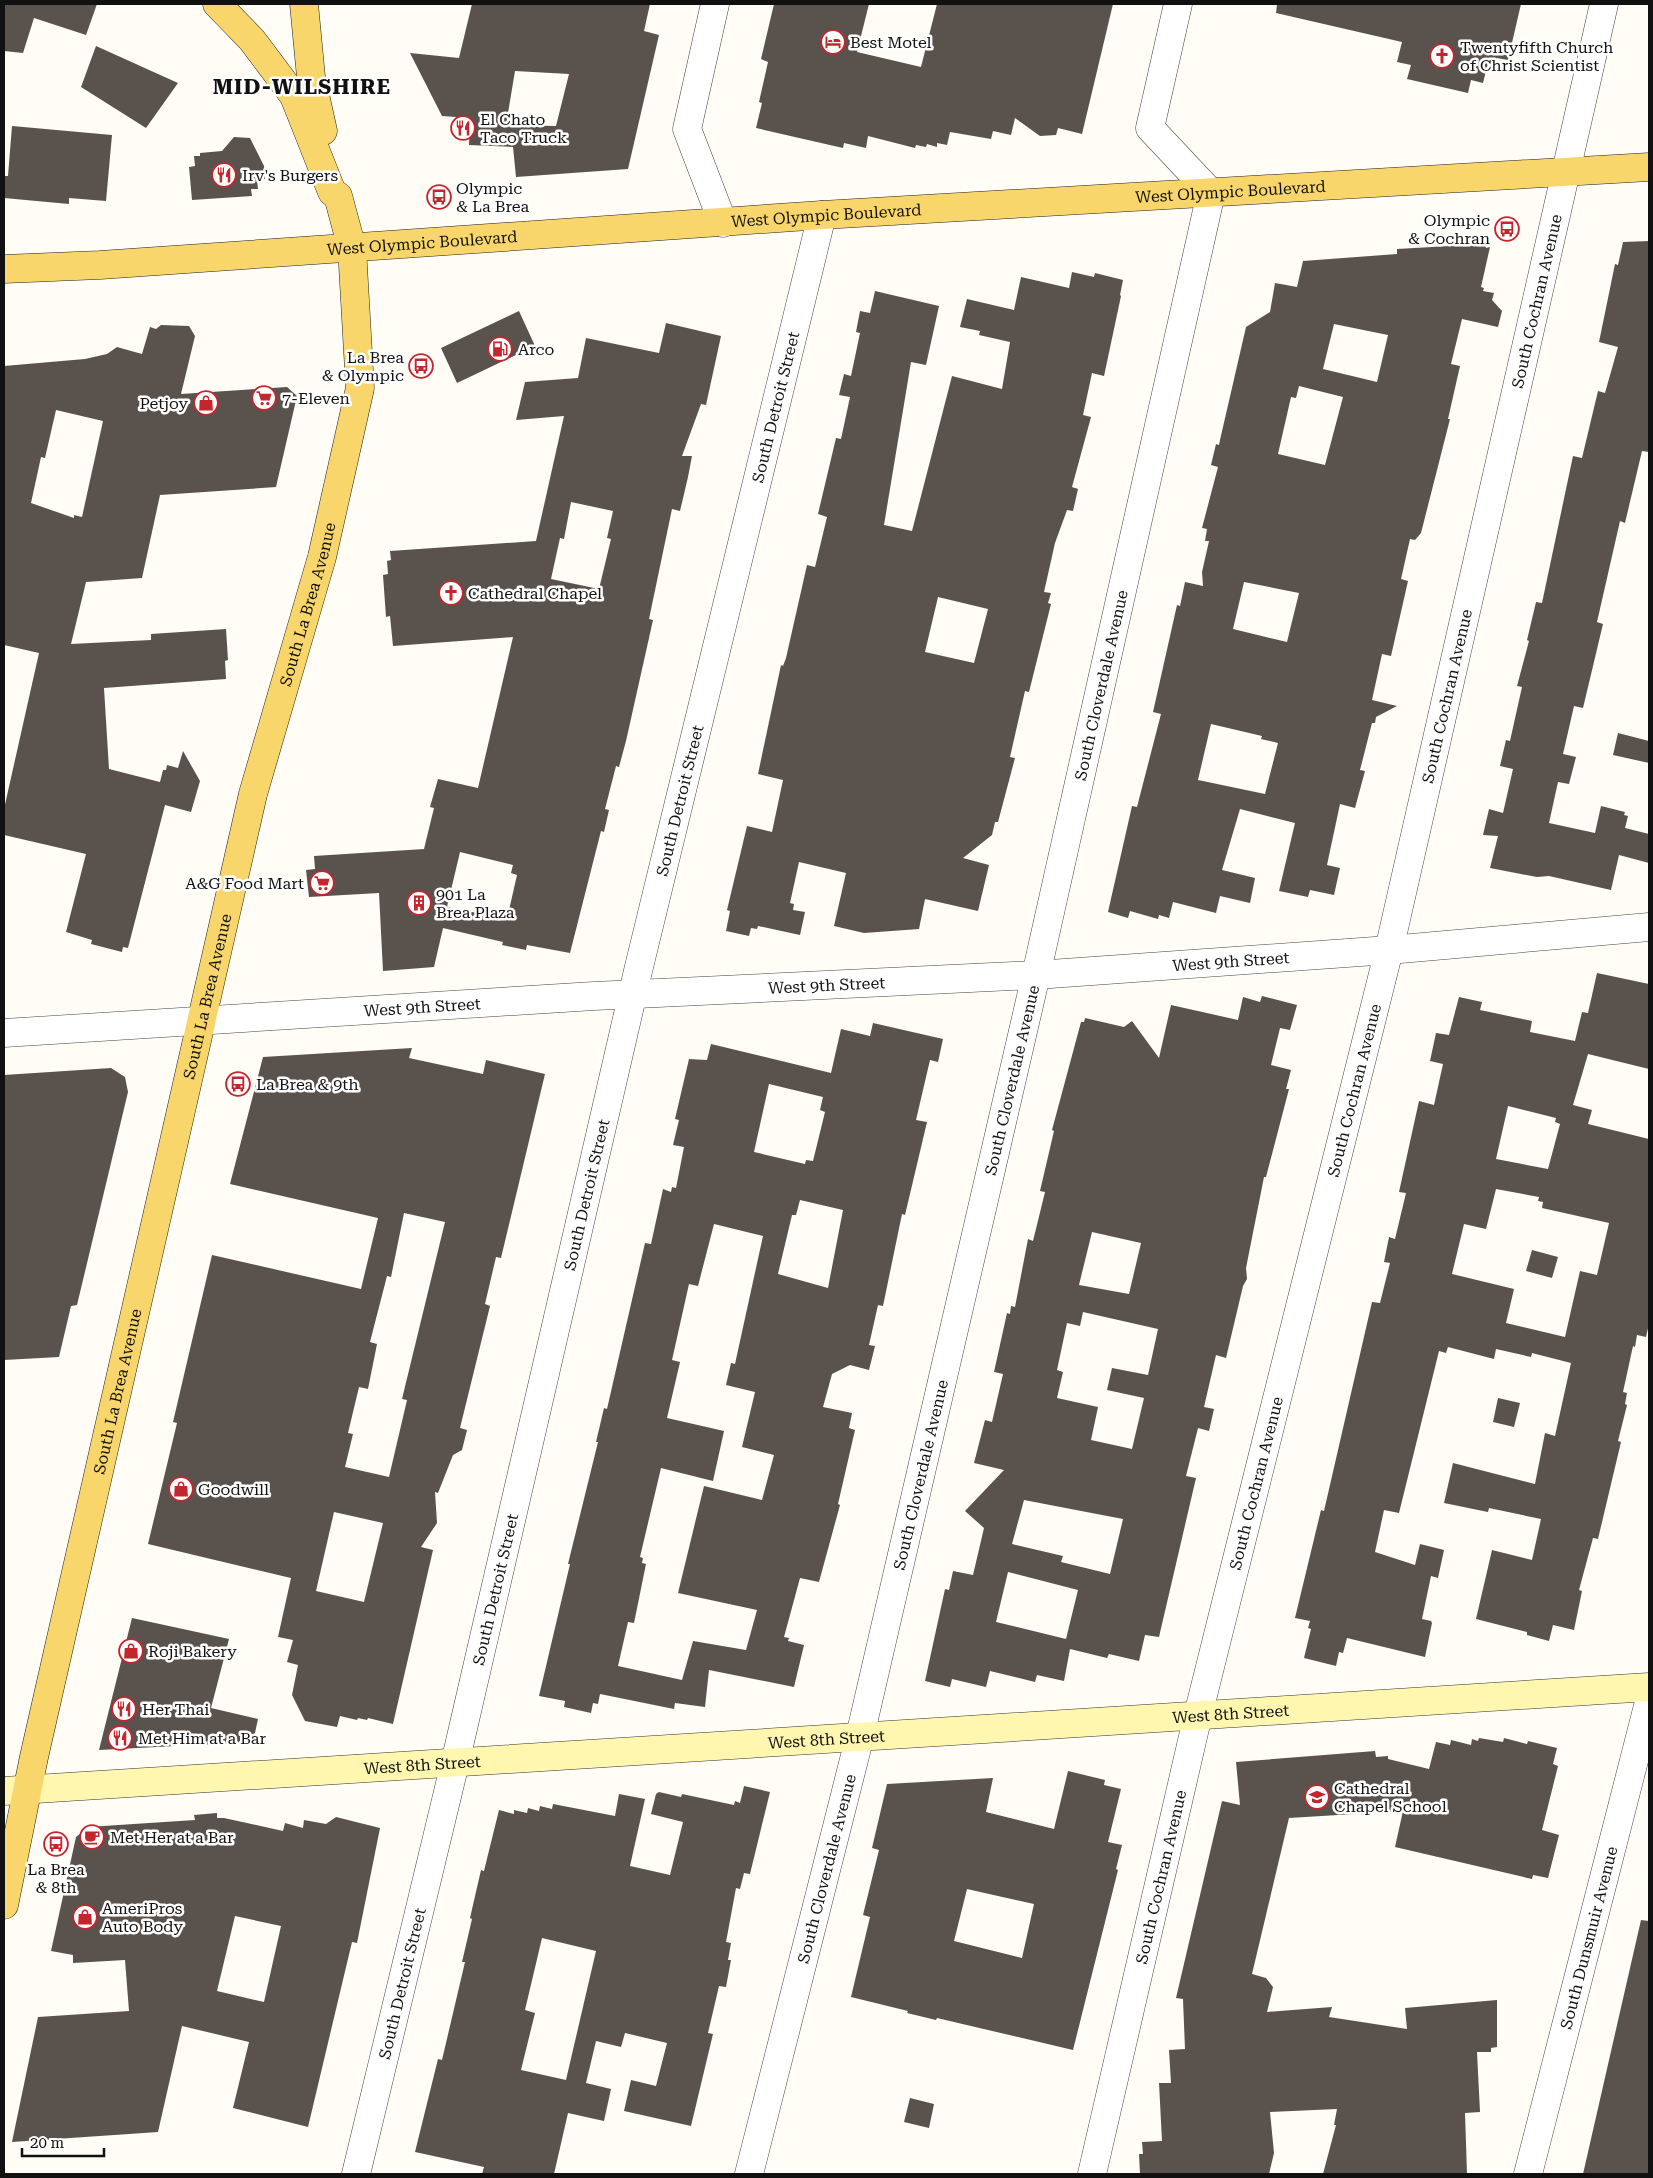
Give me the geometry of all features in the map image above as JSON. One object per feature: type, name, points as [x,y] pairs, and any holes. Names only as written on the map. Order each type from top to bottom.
[{"type":"main road","name":"South La Brea Avenue","points":[[4,1905],[15,1790],[202,1020],[253,794],[322,557],[360,388],[352,248],[338,196],[332,192],[294,96],[252,40],[217,4]]},
{"type":"main road","points":[[304,4],[311,77],[338,196]]},
{"type":"main road","name":"West Olympic Boulevard","points":[[4,270],[822,215],[1649,167]]},
{"type":"street","points":[[715,4],[687,129],[723,223]]},
{"type":"street","points":[[1178,4],[1150,128],[1211,193]]},
{"type":"street","name":"South Cochran Avenue","points":[[1092,2174],[1198,1715],[1389,950],[1564,172],[1604,4]]},
{"type":"street","name":"South Cloverdale Avenue","points":[[749,2174],[860,1736],[1036,975],[1211,193]]},
{"type":"street","name":"South Detroit Street","points":[[356,2174],[455,1763],[633,994],[822,215]]},
{"type":"street","name":"West 9th Street","points":[[4,1033],[633,994],[1036,975],[1389,950],[1649,927]]},
{"type":"street","name":"West 8th Street","points":[[15,1790],[1649,1687]]},
{"type":"street","name":"South Dunsmuir Avenue","points":[[1528,2174],[1649,1702]]},
{"type":"building","points":[[4,4],[97,4],[86,35],[34,18],[23,53],[4,51]]},
{"type":"building","points":[[472,4],[650,4],[644,31],[659,35],[628,169],[516,177],[513,147],[469,145],[470,118],[442,116],[410,53],[459,58]],"holes":[[[515,71],[569,74],[556,126],[506,125]]]},
{"type":"building","points":[[774,4],[869,4],[857,52],[921,67],[937,4],[1113,4],[1082,134],[1058,128],[1056,135],[1040,136],[1015,118],[1011,135],[993,131],[991,139],[950,132],[947,145],[937,143],[937,147],[927,144],[926,147],[916,145],[915,148],[868,136],[866,148],[844,143],[843,148],[756,128],[762,103],[759,102],[768,62],[761,59]]},
{"type":"building","points":[[1277,4],[1521,4],[1508,60],[1497,58],[1495,65],[1488,63],[1483,83],[1471,80],[1468,93],[1407,79],[1411,65],[1397,62],[1402,42],[1276,13]]},
{"type":"building","points":[[96,46],[178,83],[146,128],[81,87]]},
{"type":"building","points":[[12,126],[112,135],[106,201],[69,198],[69,204],[4,198],[4,176],[8,176]]},
{"type":"building","points":[[234,137],[250,138],[264,166],[265,179],[257,180],[258,189],[251,189],[252,196],[192,200],[189,167],[195,166],[194,156],[200,156],[200,153],[222,151]]},
{"type":"building","points":[[1649,241],[1649,452],[1642,451],[1625,523],[1620,521],[1597,622],[1603,624],[1583,708],[1574,706],[1563,754],[1576,757],[1569,784],[1558,782],[1549,823],[1595,833],[1601,806],[1625,812],[1624,815],[1628,816],[1625,828],[1649,834],[1649,863],[1619,855],[1611,890],[1549,876],[1537,877],[1490,868],[1498,836],[1483,835],[1489,809],[1503,813],[1513,769],[1500,766],[1506,740],[1510,741],[1522,687],[1517,686],[1529,641],[1527,640],[1536,602],[1542,603],[1573,456],[1582,458],[1598,391],[1605,393],[1618,347],[1599,342],[1615,264],[1618,265],[1623,242]]},
{"type":"building","points":[[1485,244],[1486,248],[1490,247],[1481,287],[1484,288],[1483,291],[1494,293],[1492,300],[1502,311],[1498,327],[1462,319],[1451,364],[1460,366],[1448,419],[1450,419],[1421,533],[1415,540],[1410,539],[1401,579],[1408,581],[1391,656],[1382,654],[1372,700],[1397,706],[1376,717],[1375,723],[1372,723],[1360,770],[1365,771],[1355,808],[1340,804],[1327,865],[1340,868],[1334,895],[1310,890],[1308,897],[1279,891],[1295,823],[1240,809],[1222,870],[1255,878],[1250,903],[1220,896],[1216,913],[1173,902],[1169,918],[1159,915],[1158,919],[1130,911],[1128,918],[1108,912],[1132,806],[1137,807],[1161,714],[1153,712],[1177,605],[1180,606],[1185,582],[1203,586],[1202,572],[1209,541],[1205,541],[1207,529],[1202,528],[1218,467],[1211,465],[1216,444],[1219,445],[1246,327],[1270,312],[1275,283],[1297,287],[1303,261],[1397,254],[1397,249]],"holes":[[[1334,324],[1388,335],[1377,382],[1323,369]],[[1299,386],[1343,397],[1325,465],[1278,454],[1291,397],[1296,398]],[[1244,582],[1299,593],[1287,642],[1233,629]],[[1211,724],[1262,736],[1261,739],[1278,743],[1265,794],[1198,780]]]},
{"type":"building","points":[[1072,272],[1094,277],[1095,273],[1123,280],[1104,376],[1092,373],[1083,415],[1091,417],[1072,487],[1078,489],[1073,511],[1067,510],[1055,543],[1044,592],[1051,593],[1048,603],[1051,604],[1029,692],[1025,691],[1010,757],[1015,758],[998,822],[995,822],[992,835],[963,858],[989,865],[978,911],[925,899],[919,929],[864,933],[834,926],[846,873],[799,862],[790,903],[794,904],[793,910],[805,912],[800,935],[758,926],[757,929],[751,928],[749,936],[726,931],[730,911],[727,910],[747,826],[772,832],[783,780],[758,774],[781,665],[783,666],[786,658],[807,565],[815,567],[827,517],[818,514],[836,438],[841,439],[850,397],[839,395],[844,374],[851,376],[860,333],[856,332],[860,311],[870,313],[875,291],[939,306],[926,365],[911,362],[884,525],[912,531],[952,376],[1002,389],[1010,342],[979,335],[980,331],[960,327],[967,299],[1014,310],[1021,277],[1069,288]],"holes":[[[938,597],[988,609],[974,663],[925,652]]]},
{"type":"building","points":[[519,311],[535,346],[457,383],[441,348]]},
{"type":"building","points":[[666,323],[721,336],[706,405],[701,404],[682,456],[692,456],[688,477],[680,511],[672,509],[649,619],[653,620],[626,741],[619,767],[616,766],[605,809],[609,810],[604,832],[601,831],[570,953],[527,945],[526,950],[502,945],[503,942],[443,928],[434,967],[383,971],[379,893],[309,897],[306,870],[315,869],[314,856],[424,849],[434,808],[430,807],[438,779],[478,788],[513,637],[393,646],[390,616],[386,617],[383,575],[388,574],[387,561],[391,560],[390,551],[536,541],[564,416],[516,420],[525,382],[578,378],[586,338],[659,353]],"holes":[[[571,502],[613,511],[607,538],[611,539],[599,589],[551,579],[560,538],[564,539]],[[460,852],[513,865],[511,873],[517,875],[507,919],[447,907]]]},
{"type":"building","points":[[161,325],[189,326],[195,336],[181,394],[287,387],[297,396],[276,487],[160,495],[142,578],[86,582],[71,644],[151,640],[151,634],[226,629],[228,660],[225,661],[226,679],[104,688],[109,769],[160,782],[163,770],[166,770],[167,765],[178,768],[183,751],[200,781],[191,812],[165,805],[128,948],[123,947],[122,952],[91,944],[92,940],[66,932],[86,854],[4,835],[4,809],[39,653],[4,645],[4,366],[85,359],[107,354],[117,347],[142,354],[150,327],[156,329]],"holes":[[[56,410],[103,421],[82,517],[74,515],[74,518],[31,503],[41,457],[45,458]]]},
{"type":"building","points":[[1618,733],[1649,741],[1649,763],[1613,755]]},
{"type":"building","points":[[1597,973],[1649,984],[1649,1069],[1588,1054],[1573,1105],[1592,1110],[1588,1124],[1649,1139],[1649,1324],[1646,1337],[1637,1335],[1635,1347],[1633,1346],[1623,1392],[1627,1393],[1625,1404],[1627,1405],[1618,1441],[1621,1442],[1598,1539],[1593,1538],[1579,1590],[1582,1591],[1574,1630],[1553,1625],[1549,1641],[1527,1635],[1527,1632],[1476,1619],[1492,1550],[1532,1560],[1541,1519],[1489,1508],[1488,1512],[1444,1503],[1453,1463],[1535,1484],[1545,1433],[1555,1436],[1571,1363],[1532,1353],[1531,1357],[1496,1349],[1494,1359],[1448,1347],[1446,1353],[1439,1351],[1399,1513],[1384,1510],[1375,1552],[1415,1565],[1420,1544],[1444,1550],[1438,1578],[1431,1576],[1422,1619],[1432,1623],[1425,1657],[1347,1638],[1343,1653],[1339,1652],[1336,1666],[1304,1658],[1311,1629],[1308,1628],[1310,1621],[1295,1618],[1321,1510],[1324,1511],[1372,1302],[1380,1303],[1390,1263],[1384,1262],[1389,1237],[1395,1239],[1406,1193],[1399,1192],[1419,1101],[1434,1105],[1443,1064],[1430,1061],[1436,1033],[1449,1035],[1459,997],[1482,1002],[1480,1010],[1532,1021],[1530,1032],[1575,1041],[1582,1012],[1588,1013]],"holes":[[[1508,1106],[1556,1118],[1555,1122],[1560,1124],[1548,1169],[1496,1159]],[[1496,1189],[1539,1197],[1538,1201],[1543,1202],[1542,1208],[1609,1223],[1597,1275],[1580,1271],[1565,1337],[1506,1323],[1514,1289],[1452,1274],[1464,1224],[1486,1229]]]},
{"type":"building","points":[[1262,996],[1297,1005],[1290,1030],[1280,1028],[1271,1065],[1291,1070],[1286,1089],[1289,1089],[1266,1177],[1264,1177],[1246,1268],[1247,1279],[1243,1286],[1226,1358],[1216,1355],[1204,1407],[1214,1409],[1209,1431],[1198,1428],[1186,1476],[1196,1478],[1159,1637],[1145,1635],[1139,1661],[1109,1654],[1107,1658],[1070,1649],[1064,1681],[1037,1675],[1035,1682],[990,1671],[986,1687],[952,1679],[950,1687],[925,1681],[945,1589],[949,1590],[953,1571],[973,1575],[984,1528],[965,1511],[1004,1470],[974,1463],[985,1420],[992,1422],[1003,1374],[994,1372],[1007,1313],[1010,1314],[1011,1306],[1015,1307],[1028,1239],[1033,1241],[1045,1192],[1040,1191],[1054,1131],[1052,1130],[1081,1022],[1084,1022],[1085,1018],[1124,1027],[1132,1021],[1159,1058],[1171,1005],[1238,1020],[1243,997],[1260,1002]],"holes":[[[1092,1232],[1141,1243],[1129,1294],[1079,1285]],[[1083,1312],[1158,1329],[1148,1375],[1112,1368],[1107,1390],[1144,1398],[1132,1449],[1091,1440],[1098,1407],[1057,1398],[1063,1372],[1057,1370],[1067,1323],[1080,1326]],[[1024,1500],[1123,1519],[1110,1574],[1061,1562],[1063,1556],[1012,1544]],[[1008,1572],[1078,1590],[1066,1639],[996,1622]]]},
{"type":"building","points":[[873,1023],[943,1039],[938,1062],[930,1060],[916,1120],[927,1122],[905,1215],[902,1214],[883,1306],[878,1305],[869,1345],[875,1346],[869,1370],[850,1365],[832,1374],[823,1407],[852,1413],[849,1428],[855,1430],[838,1504],[840,1505],[819,1582],[800,1578],[784,1637],[789,1638],[788,1641],[804,1645],[794,1687],[709,1670],[705,1707],[675,1703],[674,1709],[600,1694],[598,1704],[593,1703],[591,1713],[564,1707],[565,1701],[539,1696],[570,1564],[568,1564],[598,1442],[596,1442],[604,1408],[607,1409],[645,1243],[651,1244],[663,1189],[671,1192],[672,1187],[676,1188],[684,1147],[673,1145],[679,1120],[675,1119],[689,1059],[707,1060],[711,1044],[831,1073],[841,1029],[870,1036]],"holes":[[[769,1084],[823,1097],[820,1110],[825,1112],[813,1161],[806,1160],[805,1164],[754,1152]],[[800,1200],[843,1210],[828,1288],[778,1274],[792,1215],[796,1215]],[[714,1224],[763,1236],[735,1364],[731,1363],[726,1385],[755,1392],[742,1447],[774,1455],[762,1500],[704,1486],[678,1593],[757,1610],[746,1650],[693,1641],[682,1680],[618,1666],[628,1622],[634,1623],[646,1564],[642,1563],[643,1558],[640,1557],[661,1468],[713,1481],[724,1431],[667,1418],[680,1362],[672,1360],[689,1284],[698,1286]]]},
{"type":"building","points":[[412,1048],[409,1058],[483,1074],[486,1060],[545,1074],[501,1258],[496,1257],[485,1304],[490,1306],[460,1428],[467,1430],[462,1450],[453,1455],[438,1493],[435,1492],[437,1523],[421,1547],[433,1550],[393,1724],[368,1718],[367,1720],[358,1718],[357,1720],[340,1716],[337,1727],[305,1721],[292,1695],[298,1665],[287,1662],[293,1640],[278,1637],[291,1578],[148,1544],[177,1423],[173,1422],[212,1255],[361,1289],[378,1218],[230,1184],[263,1057]],"holes":[[[404,1213],[445,1222],[402,1399],[407,1400],[389,1477],[345,1467],[353,1434],[348,1433],[359,1387],[368,1389],[377,1344],[370,1342],[387,1276],[391,1277]],[[334,1512],[383,1523],[364,1602],[316,1591]]]},
{"type":"building","points":[[111,1068],[125,1077],[128,1092],[77,1305],[71,1306],[59,1357],[4,1360],[4,1075]]},
{"type":"building","points":[[1532,1250],[1558,1257],[1552,1278],[1526,1271]]},
{"type":"building","points":[[1498,1398],[1520,1403],[1514,1427],[1493,1422]]},
{"type":"building","points":[[132,1618],[229,1639],[211,1708],[258,1719],[253,1742],[99,1750]]},
{"type":"building","points":[[1479,1738],[1503,1742],[1504,1738],[1527,1744],[1528,1741],[1557,1748],[1553,1764],[1558,1766],[1542,1830],[1559,1835],[1548,1878],[1533,1875],[1532,1879],[1395,1847],[1403,1811],[1289,1818],[1252,1974],[1266,1978],[1273,1987],[1267,2012],[1332,2007],[1329,2017],[1407,2029],[1405,2008],[1497,2000],[1497,2047],[1491,2048],[1491,2052],[1477,2052],[1480,2112],[1465,2113],[1467,2174],[1323,2174],[1336,2125],[1334,2125],[1337,2109],[1270,2112],[1274,2153],[1269,2174],[1140,2174],[1139,2154],[1143,2154],[1142,2142],[1162,2141],[1159,2083],[1171,2083],[1169,2050],[1185,2049],[1183,1999],[1176,1998],[1222,1801],[1240,1805],[1236,1762],[1375,1751],[1376,1757],[1388,1756],[1388,1759],[1429,1769],[1436,1742],[1450,1745],[1451,1740],[1471,1745],[1472,1739],[1478,1741]]},
{"type":"building","points":[[1068,1771],[1105,1780],[1104,1785],[1121,1789],[1108,1842],[1122,1845],[1116,1869],[1118,1870],[1073,2050],[937,2018],[936,2020],[851,1997],[870,1917],[863,1915],[879,1850],[872,1848],[887,1784],[993,1778],[986,1812],[1054,1829]],"holes":[[[967,1889],[1034,1904],[1022,1958],[954,1941]]]},
{"type":"building","points":[[744,1786],[770,1792],[750,1874],[744,1873],[740,1889],[736,1888],[726,1942],[731,1943],[728,1960],[731,1960],[726,1987],[719,1986],[708,2033],[713,2034],[691,2126],[624,2111],[631,2080],[656,2086],[667,2043],[625,2033],[621,2047],[596,2041],[586,2083],[611,2089],[604,2121],[568,2113],[554,2174],[482,2174],[484,2167],[415,2152],[438,2059],[442,2060],[465,1962],[462,1962],[472,1919],[470,1918],[481,1870],[484,1871],[499,1810],[514,1814],[514,1810],[527,1813],[528,1808],[539,1811],[540,1806],[552,1809],[553,1804],[615,1816],[619,1794],[645,1799],[630,1866],[670,1875],[683,1822],[651,1814],[656,1794],[659,1792],[681,1797],[682,1794],[734,1805],[735,1801],[740,1803]],"holes":[[[542,1938],[596,1951],[566,2080],[521,2070],[535,2013],[525,2010]]]},
{"type":"building","points":[[217,1813],[217,1818],[283,1831],[285,1823],[303,1828],[304,1820],[326,1824],[336,1817],[380,1828],[357,1943],[352,1942],[308,2127],[233,2108],[249,2042],[182,2026],[158,2132],[12,2142],[38,2017],[129,2011],[125,1960],[73,1963],[73,1955],[51,1951],[76,1837],[88,1827],[195,1820],[194,1815]],"holes":[[[235,1916],[281,1926],[264,2002],[217,1991]]]},
{"type":"building","points":[[1641,1920],[1649,1921],[1649,2174],[1583,2174]]},
{"type":"building","points":[[910,2098],[934,2104],[929,2128],[904,2122]]},
{"type":"place","name":"Best Motel","points":[[833,42]]},
{"type":"place","name":"Twentyfifth Church of Christ Scientist","points":[[1442,56]]},
{"type":"place","name":"El Chato Taco Truck","points":[[463,128]]},
{"type":"place","name":"Irv's Burgers","points":[[224,175]]},
{"type":"place","name":"Olympic & La Brea","points":[[439,197]]},
{"type":"place","name":"Olympic & Cochran","points":[[1507,229]]},
{"type":"place","name":"Arco","points":[[500,349]]},
{"type":"place","name":"La Brea & Olympic","points":[[421,366]]},
{"type":"place","name":"7-Eleven","points":[[264,398]]},
{"type":"place","name":"Petjoy","points":[[206,403]]},
{"type":"place","name":"Cathedral Chapel","points":[[451,593]]},
{"type":"place","name":"A&G Food Mart","points":[[322,883]]},
{"type":"place","name":"901 La Brea Plaza","points":[[419,903]]},
{"type":"place","name":"La Brea & 9th","points":[[238,1084]]},
{"type":"place","name":"Goodwill","points":[[181,1489]]},
{"type":"place","name":"Roji Bakery","points":[[131,1651]]},
{"type":"place","name":"Her Thai","points":[[124,1709]]},
{"type":"place","name":"Met Him at a Bar","points":[[120,1738]]},
{"type":"place","name":"Cathedral Chapel School","points":[[1317,1797]]},
{"type":"place","name":"Met Her at a Bar","points":[[92,1837]]},
{"type":"place","name":"La Brea & 8th","points":[[56,1844]]},
{"type":"place","name":"AmeriPros Auto Body","points":[[85,1917]]},
{"type":"district","name":"MID-WILSHIRE","points":[[302,87]]}]
